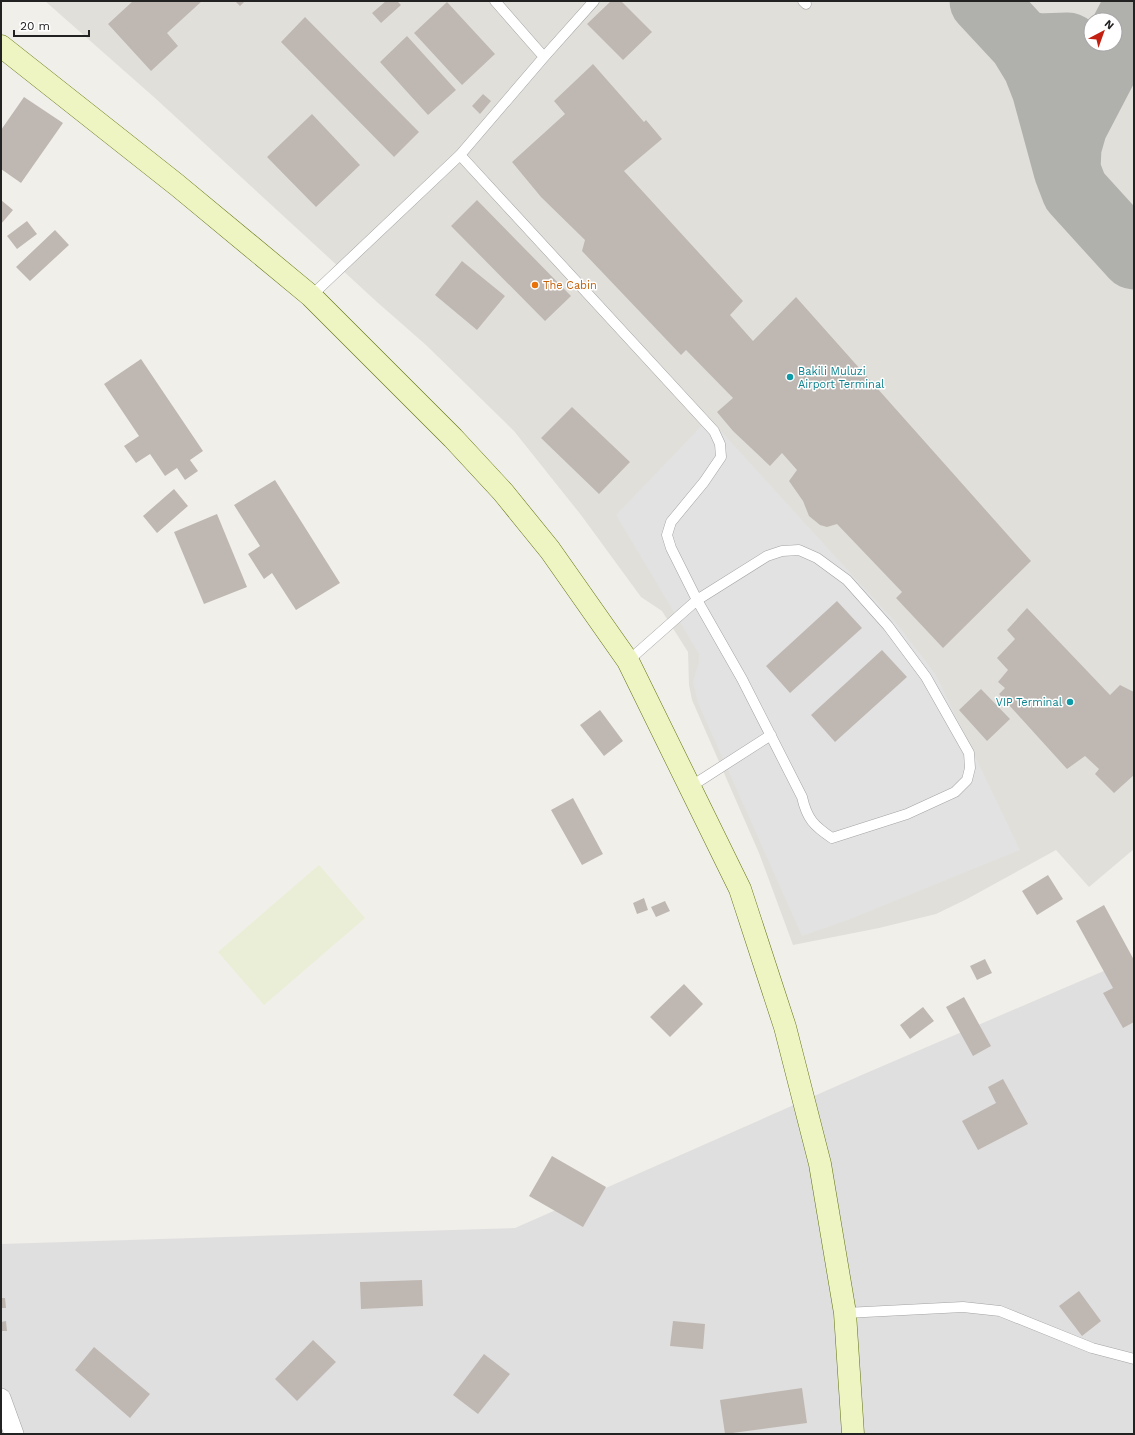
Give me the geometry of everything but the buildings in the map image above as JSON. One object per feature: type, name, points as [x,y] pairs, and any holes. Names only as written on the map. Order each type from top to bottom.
[{"type":"main road","points":[[1,46],[177,185],[311,296],[453,438],[503,492],[550,550],[628,661],[740,889],[785,1027],[820,1164],[845,1313],[853,1434]]},
{"type":"street","points":[[1,1398],[14,1434]]},
{"type":"lane","points":[[495,1],[544,57]]},
{"type":"lane","points":[[311,296],[460,155],[594,1]]},
{"type":"lane","points":[[460,155],[714,431],[720,444],[721,457],[704,482],[671,522],[667,535],[670,548],[697,600],[742,679],[802,797],[805,812],[816,828],[832,838],[907,814],[955,792],[967,780],[970,768],[969,753],[926,677],[888,626],[847,580],[817,558],[799,550],[782,551],[767,556],[697,600],[628,661]]},
{"type":"lane","points":[[690,787],[771,736]]},
{"type":"lane","points":[[845,1313],[963,1307],[1000,1311],[1032,1322],[1092,1348],[1134,1358]]},
{"type":"shaded area","points":[[45,1],[1134,1],[1134,849],[1089,887],[1056,850],[967,899],[936,914],[879,928],[793,945],[759,853],[692,700],[689,685],[688,652],[662,611],[641,597],[581,515],[514,431],[426,345],[377,302],[155,98]]},
{"type":"shaded area","points":[[709,418],[897,624],[936,675],[1020,850],[848,920],[802,936],[698,703],[693,682],[699,662],[699,654],[616,515]]},
{"type":"shaded area","points":[[1134,958],[1134,1434],[1,1434],[1,1244],[515,1228],[864,1074]]},
{"type":"green space","points":[[319,865],[365,918],[264,1005],[218,952]]},
{"type":"taxiway","points":[[983,1],[1022,43],[1038,47],[1068,46]]},
{"type":"taxiway","points":[[1134,11],[1074,126],[1068,147],[1067,170],[1075,191],[1134,256]]},
{"type":"taxiway","points":[[1022,43],[1036,66],[1045,89],[1067,170]]},
{"type":"place","name":"The Cabin","points":[[535,285]]},
{"type":"place","name":"Bakili Muluzi Airport Terminal","points":[[790,377]]},
{"type":"place","name":"VIP Terminal","points":[[1070,702]]}]
